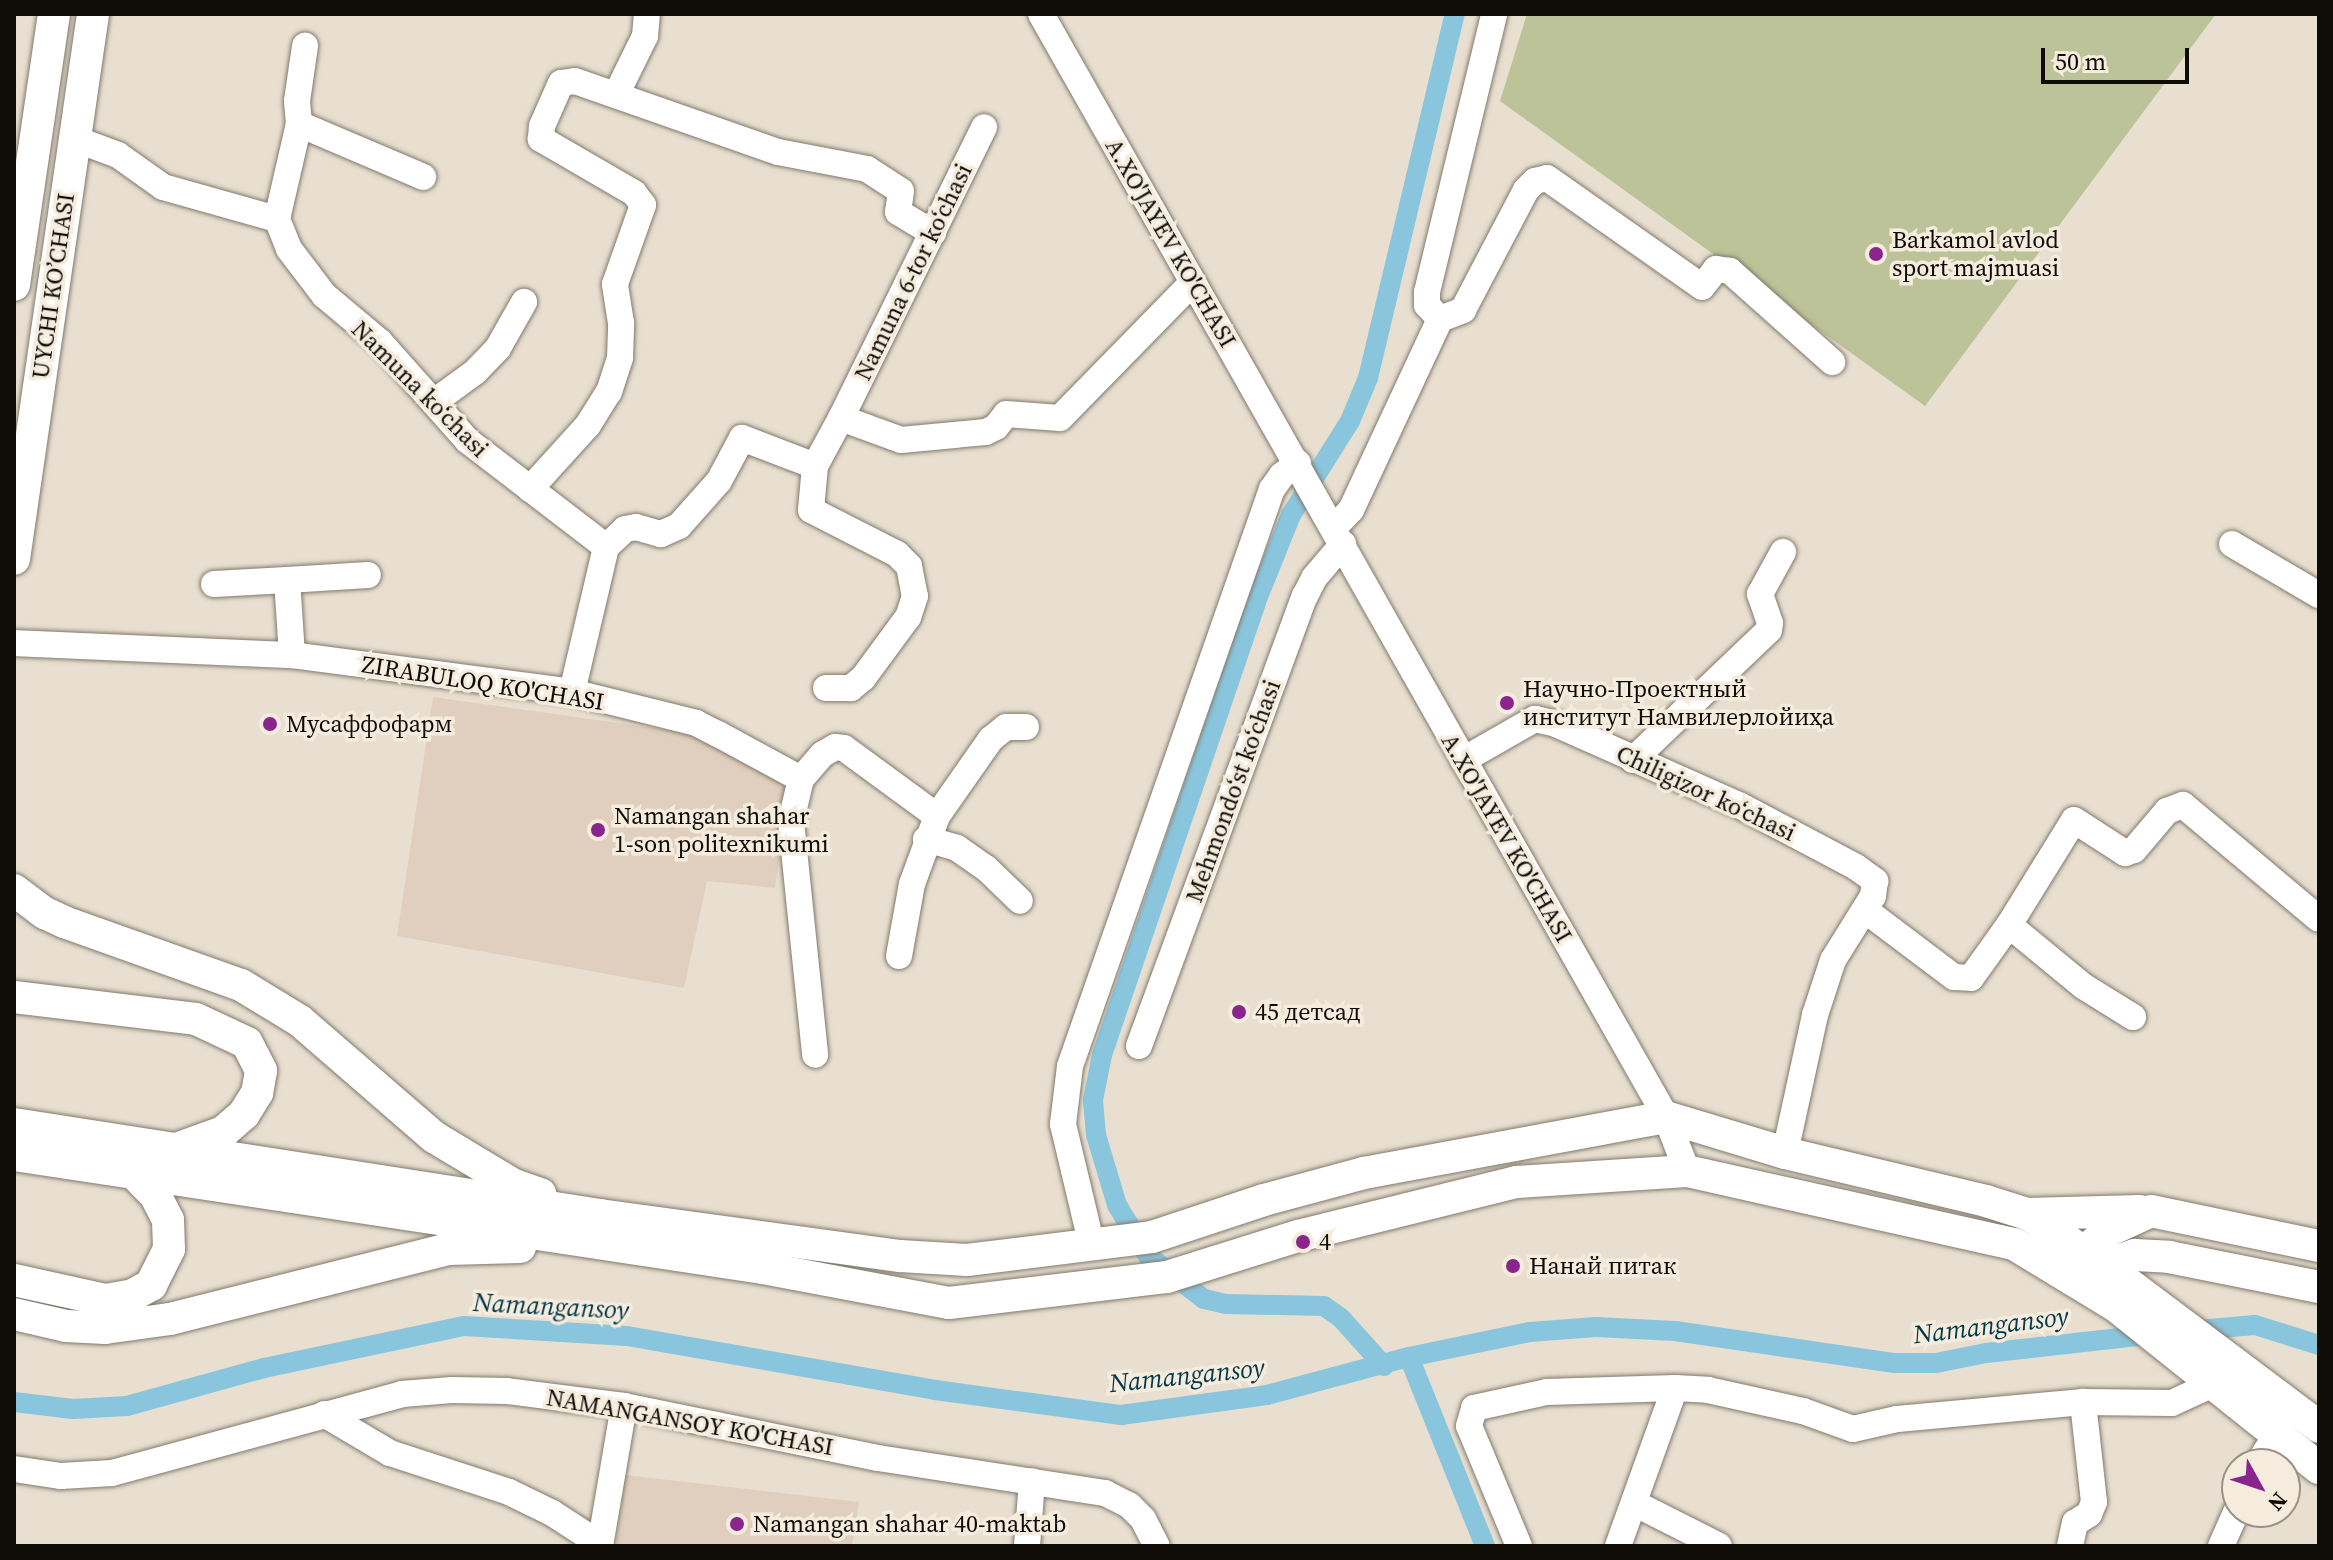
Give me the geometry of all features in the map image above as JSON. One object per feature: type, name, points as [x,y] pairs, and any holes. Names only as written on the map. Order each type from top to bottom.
[{"type":"main road","name":"UYCHI KO’CHASI","points":[[14,285],[54,14]]},
{"type":"main road","name":"UYCHI KO’CHASI","points":[[14,559],[93,14]]},
{"type":"main road","points":[[14,890],[45,913],[64,922],[241,985],[300,1021],[434,1137],[514,1185],[598,1229]]},
{"type":"main road","points":[[14,997],[196,1019],[247,1043],[261,1071],[257,1093],[244,1114],[223,1132],[176,1150]]},
{"type":"main road","points":[[14,1155],[135,1174],[598,1229],[967,1260],[1152,1237],[1264,1200],[1364,1173],[1666,1117],[1785,1153],[1986,1201],[2027,1214],[2151,1211],[2319,1246]]},
{"type":"main road","points":[[14,1124],[176,1150],[598,1229],[763,1268],[949,1303],[1167,1277],[1298,1236],[1517,1182],[1687,1171],[2014,1244],[2086,1266],[2135,1255],[2169,1257],[2319,1287]]},
{"type":"main road","points":[[14,1280],[106,1300],[133,1295],[151,1285],[169,1249],[168,1220],[155,1195],[135,1174]]},
{"type":"main road","points":[[2086,1266],[2108,1231],[2151,1211]]},
{"type":"main road","points":[[2027,1214],[2212,1370],[2277,1434],[2319,1468]]},
{"type":"main road","points":[[14,1314],[66,1326],[105,1328],[170,1319],[448,1249],[598,1229]]},
{"type":"main road","points":[[2212,1370],[2319,1427]]},
{"type":"street","points":[[616,95],[645,36],[647,14]]},
{"type":"street","name":"A.XO'JAYEV KO'CHASI","points":[[1041,14],[1666,1117],[1687,1171]]},
{"type":"street","points":[[1494,14],[1427,292],[1427,305],[1440,319],[1463,310],[1526,190],[1535,181],[1547,178],[1702,287],[1716,269],[1730,271],[1832,362]]},
{"type":"street","points":[[75,139],[118,155],[163,187],[277,219],[299,124],[297,101],[305,46]]},
{"type":"street","points":[[530,489],[588,425],[609,392],[620,358],[621,323],[615,284],[643,205],[634,193],[544,143],[540,133],[561,83],[575,81],[778,152],[867,169],[901,191],[898,212],[933,233]]},
{"type":"street","points":[[299,124],[423,177]]},
{"type":"street","name":"Namuna 6-tor koʻchasi","points":[[841,418],[984,127]]},
{"type":"street","name":"Namuna koʻchasi","points":[[277,219],[289,249],[324,295],[380,342],[468,441],[606,547]]},
{"type":"street","points":[[826,688],[851,688],[863,678],[908,617],[915,596],[909,566],[897,554],[811,510],[815,466],[841,418],[901,440],[986,432],[996,427],[1006,414],[1060,418],[1193,282]]},
{"type":"street","points":[[434,402],[475,372],[498,348],[524,302]]},
{"type":"street","name":"Mehmondoʻst koʻchasi","points":[[1139,1046],[1333,526],[1351,510],[1440,319]]},
{"type":"street","points":[[572,692],[606,547],[625,529],[636,527],[661,534],[679,526],[719,481],[742,438],[815,466]]},
{"type":"street","points":[[1098,1245],[1063,1124],[1070,1066],[1272,489],[1282,475],[1300,467]]},
{"type":"street","points":[[2232,544],[2319,595]]},
{"type":"street","points":[[1633,760],[1769,630],[1770,623],[1760,594],[1783,552]]},
{"type":"street","points":[[214,584],[368,575]]},
{"type":"street","points":[[287,580],[292,655]]},
{"type":"street","name":"ZIRABULOQ KO'CHASI","points":[[14,643],[292,655],[572,692],[696,723],[801,779]]},
{"type":"street","name":"Chiligizor koʻchasi","points":[[1463,760],[1535,719],[1556,724],[1739,805],[1856,867],[1877,885],[1833,960],[1815,1015],[1785,1153]]},
{"type":"street","points":[[899,956],[912,884],[932,828],[991,739],[1006,727],[1026,727]]},
{"type":"street","points":[[815,1055],[791,821],[801,779],[823,754],[835,747],[844,748],[932,828],[986,868],[1020,901]]},
{"type":"street","points":[[1865,910],[1963,980],[1978,971],[2074,820],[2125,853],[2134,850],[2167,811],[2183,805],[2319,919]]},
{"type":"street","points":[[2009,925],[2083,986],[2133,1017]]},
{"type":"street","points":[[1519,1546],[1469,1426],[1474,1408],[1547,1392],[1675,1388],[1708,1390],[1803,1411],[1853,1429],[1897,1419],[2083,1402],[2172,1403],[2212,1370]]},
{"type":"street","points":[[1618,1546],[1675,1388]]},
{"type":"street","name":"NAMANGANSOY KO'CHASI","points":[[14,1469],[61,1476],[112,1473],[402,1394],[452,1390],[507,1391],[624,1406],[878,1458],[1105,1493],[1129,1505],[1143,1519],[1157,1546]]},
{"type":"street","points":[[2070,1546],[2075,1523],[2089,1514],[2094,1502],[2083,1402]]},
{"type":"street","points":[[324,1414],[390,1453],[509,1492],[552,1513],[600,1545],[624,1406]]},
{"type":"street","points":[[2268,1448],[2277,1434]]},
{"type":"street","points":[[1027,1546],[1032,1481]]},
{"type":"street","points":[[1634,1503],[1719,1546]]},
{"type":"shaded area","name":"Namangan shahar 1-son politexnikumi","points":[[433,697],[711,736],[791,780],[775,888],[707,881],[684,988],[397,936]]},
{"type":"shaded area","name":"Namangan shahar 40-maktab","points":[[625,1475],[859,1502],[852,1546],[616,1546]]},
{"type":"green space","name":"Barkamol avlod sport majmuasi","points":[[1527,14],[2216,14],[1925,406],[1500,101]]},
{"type":"waterway","points":[[1384,1366],[1341,1318],[1324,1306],[1226,1304],[1204,1299],[1148,1256],[1117,1205],[1096,1135],[1093,1100],[1102,1055],[1260,592],[1291,515],[1350,421],[1368,378],[1455,14]]},
{"type":"waterway","name":"Namangansoy","points":[[2187,1331],[2255,1325],[2319,1345]]},
{"type":"waterway","name":"Namangansoy","points":[[14,1402],[73,1409],[127,1406],[264,1368],[464,1326],[627,1336],[935,1390],[1121,1415],[1267,1395],[1409,1357],[1530,1332],[1596,1327],[1675,1331],[1895,1363],[1936,1363],[1986,1353],[2155,1334]]},
{"type":"waterway","points":[[1409,1357],[1485,1546]]},
{"type":"place","name":"Barkamol avlod sport majmuasi","points":[[1876,254]]},
{"type":"place","name":"Научно-Проектный институт Намвилерлойиҳа","points":[[1507,703]]},
{"type":"place","name":"Мусаффофарм","points":[[270,724]]},
{"type":"place","name":"Namangan shahar 1-son politexnikumi","points":[[598,830]]},
{"type":"place","name":"45 детсад","points":[[1239,1012]]},
{"type":"place","name":"4","points":[[1303,1242]]},
{"type":"place","name":"Нанай питак","points":[[1513,1266]]},
{"type":"place","name":"Namangan shahar 40-maktab","points":[[737,1524]]}]
